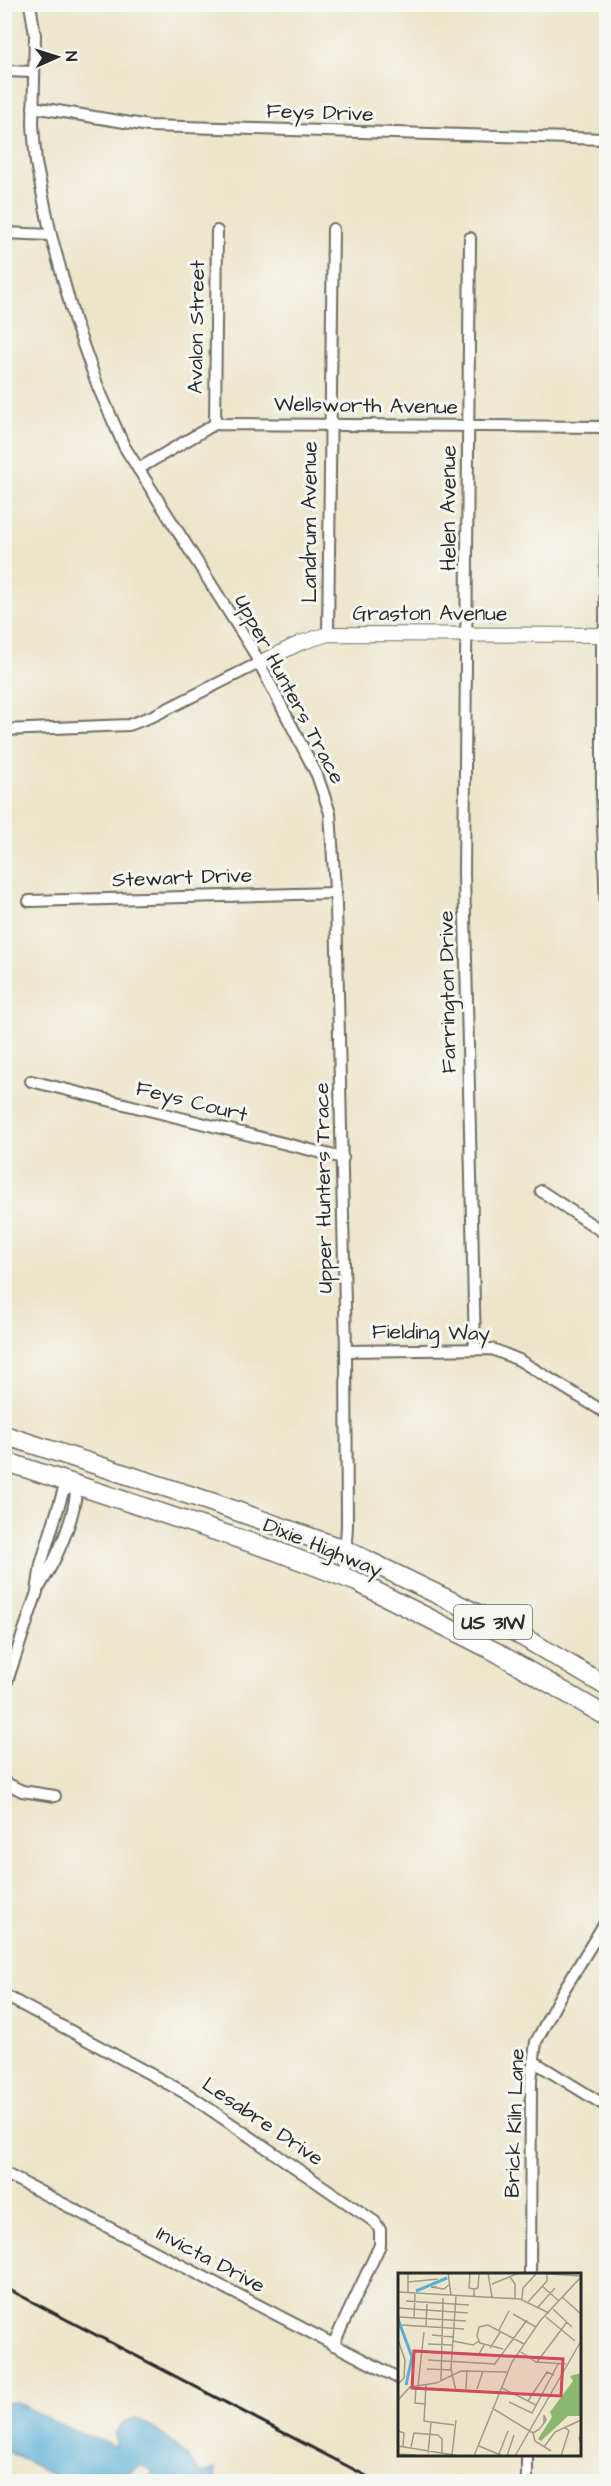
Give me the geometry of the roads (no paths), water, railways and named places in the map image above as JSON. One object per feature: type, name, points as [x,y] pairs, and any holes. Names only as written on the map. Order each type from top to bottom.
[{"type":"main road","name":"Dixie Highway","points":[[4,1435],[133,1476],[346,1550],[513,1631],[606,1686]]},
{"type":"main road","name":"Dixie Highway","points":[[4,1461],[276,1551],[344,1577],[496,1652],[606,1716]]},
{"type":"main road","points":[[76,1484],[82,1475],[93,1470],[133,1476]]},
{"type":"street","name":"Upper Hunters Trace","points":[[30,4],[35,35],[33,107],[36,163],[51,235],[89,363],[109,414],[138,469],[259,663],[326,797],[334,838],[336,893],[346,1351],[344,1577]]},
{"type":"street","points":[[4,71],[34,72]]},
{"type":"street","name":"Feys Drive","points":[[33,107],[148,126],[606,139]]},
{"type":"street","name":"Landrum Avenue","points":[[328,634],[333,229]]},
{"type":"street","name":"Avalon Street","points":[[215,423],[217,231]]},
{"type":"street","points":[[4,233],[51,235]]},
{"type":"street","name":"Helen Avenue","points":[[467,634],[470,238]]},
{"type":"street","points":[[138,469],[215,423]]},
{"type":"street","name":"Wellsworth Avenue","points":[[215,423],[606,427]]},
{"type":"street","points":[[606,531],[602,794],[606,911]]},
{"type":"street","name":"Graston Avenue","points":[[259,663],[288,648],[328,634],[605,635]]},
{"type":"street","name":"Farrington Drive","points":[[467,634],[466,1002],[475,1349]]},
{"type":"street","points":[[4,730],[129,725],[155,715],[259,663]]},
{"type":"street","name":"Stewart Drive","points":[[28,901],[336,893]]},
{"type":"street","name":"Feys Court","points":[[31,1081],[342,1158]]},
{"type":"street","points":[[541,1191],[606,1234]]},
{"type":"street","name":"Fielding Way","points":[[346,1351],[492,1349],[519,1360],[606,1413]]},
{"type":"street","points":[[4,1690],[37,1592],[52,1567],[77,1499],[76,1484]]},
{"type":"street","points":[[4,1782],[22,1791],[55,1796]]},
{"type":"street","name":"Brick Kiln Lane","points":[[530,2273],[533,2061],[536,2042],[542,2028],[606,1921]]},
{"type":"street","name":"Lesabre Drive","points":[[4,1995],[189,2095],[375,2222],[380,2230],[380,2245],[333,2344]]},
{"type":"street","points":[[533,2061],[606,2106]]},
{"type":"street","name":"Invicta Drive","points":[[4,2173],[398,2378]]},
{"type":"street","points":[[527,2456],[527,2481]]},
{"type":"water","points":[[17,2402],[50,2420],[116,2447],[115,2433],[123,2423],[136,2418],[172,2443],[201,2474],[215,2469],[217,2481],[148,2481],[153,2471],[141,2465],[119,2481],[65,2481],[5,2450],[5,2403]]},
{"type":"railway","points":[[4,2287],[378,2482]]}]
